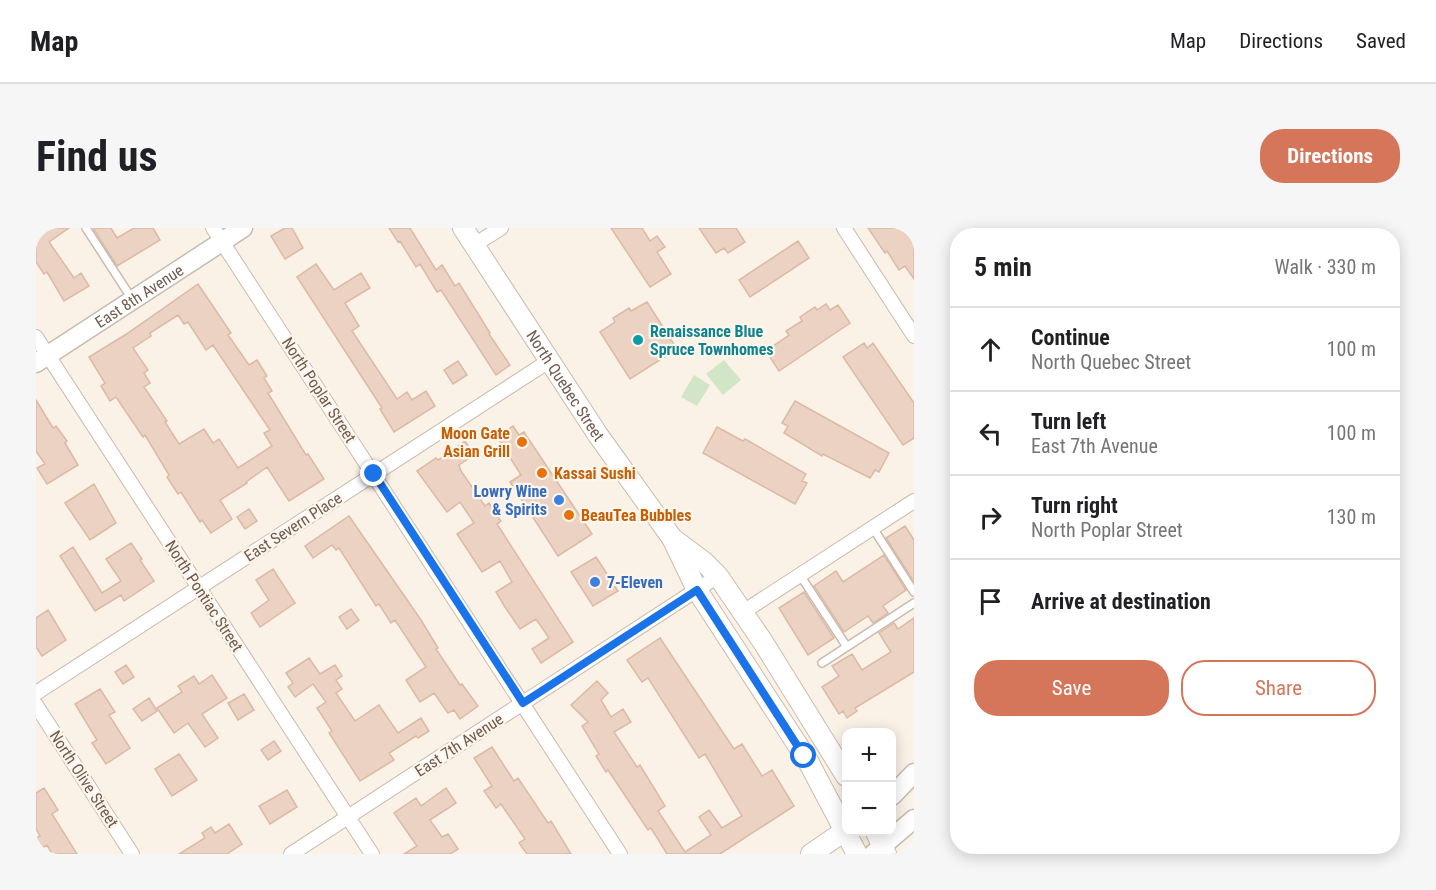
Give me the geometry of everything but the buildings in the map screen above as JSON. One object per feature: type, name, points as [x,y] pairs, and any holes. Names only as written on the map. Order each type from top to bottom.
[{"type":"main road","name":"North Quebec Street","points":[[463,228],[616,461],[672,538],[697,590],[804,756],[842,824]]},
{"type":"main road","name":"North Quebec Street","points":[[672,538],[704,562],[718,576],[842,770]]},
{"type":"main road","points":[[811,854],[842,834]]},
{"type":"main road","name":"North Quebec Street","points":[[848,836],[857,854]]},
{"type":"street","name":"East 8th Avenue","points":[[42,359],[132,300],[218,235],[243,228]]},
{"type":"street","points":[[474,245],[501,228]]},
{"type":"street","points":[[844,228],[914,336]]},
{"type":"street","name":"North Poplar Street","points":[[218,235],[620,854]]},
{"type":"street","name":"North Pontiac Street","points":[[36,337],[42,359],[199,588],[372,854]]},
{"type":"street","name":"East Severn Place","points":[[36,693],[549,361]]},
{"type":"street","points":[[743,612],[914,501]]},
{"type":"street","name":"East 7th Avenue","points":[[291,854],[718,576]]},
{"type":"street","name":"North Olive Street","points":[[36,705],[132,854]]},
{"type":"street","points":[[896,791],[914,773]]},
{"type":"street","points":[[879,846],[914,819]]},
{"type":"lane","points":[[86,228],[132,300]]},
{"type":"lane","points":[[873,528],[914,592]]},
{"type":"lane","points":[[800,575],[847,647]]},
{"type":"lane","points":[[822,663],[914,603]]},
{"type":"green space","points":[[724,360],[741,380],[723,395],[706,374]]},
{"type":"green space","points":[[694,375],[710,385],[697,406],[681,397]]},
{"type":"place","name":"Renaissance Blue Spruce Townhomes","points":[[638,340]]},
{"type":"place","name":"Moon Gate Asian Grill","points":[[522,442]]},
{"type":"place","name":"Kassai Sushi","points":[[542,473]]},
{"type":"place","name":"Lowry Wine & Spirits","points":[[559,500]]},
{"type":"place","name":"BeauTea Bubbles","points":[[569,515]]},
{"type":"place","name":"7-Eleven","points":[[595,582]]},
{"type":"route","points":[[374,474],[523,703],[697,590],[729,643],[775,709],[804,756]]}]
